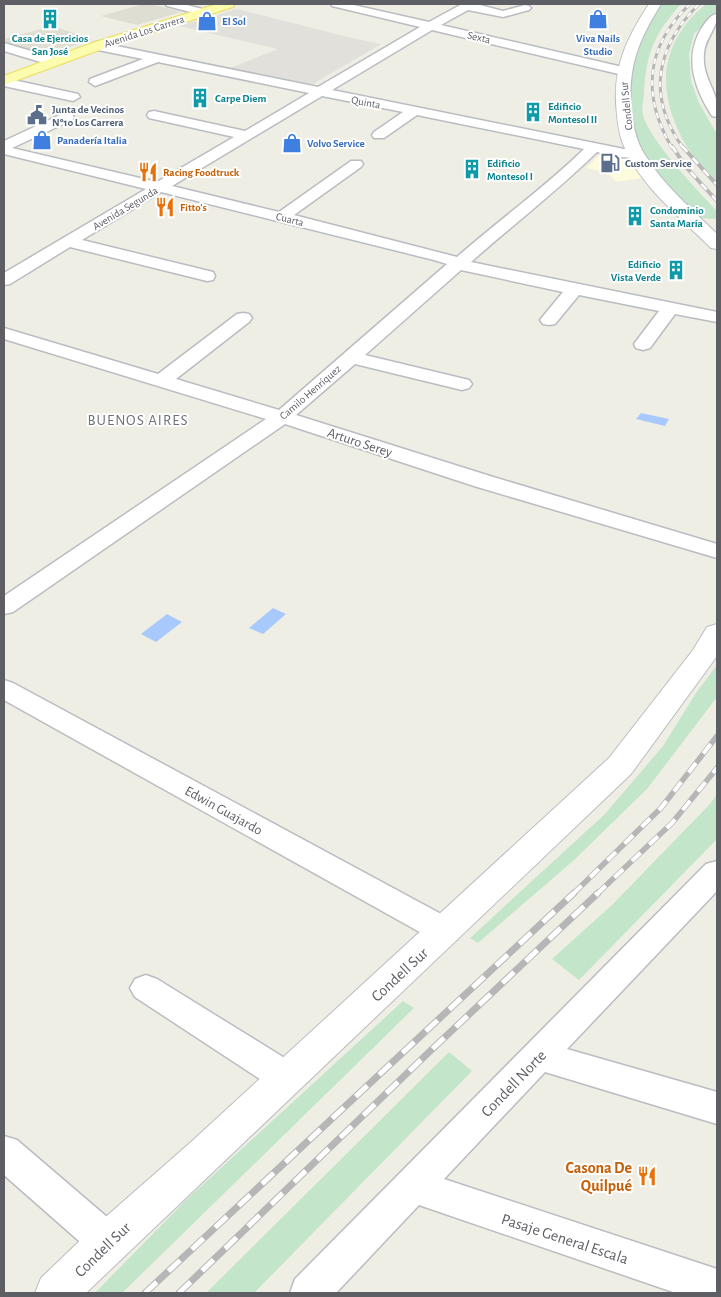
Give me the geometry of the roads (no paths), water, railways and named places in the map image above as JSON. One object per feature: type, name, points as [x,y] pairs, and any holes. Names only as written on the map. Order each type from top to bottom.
[{"type":"main road","name":"Avenida Los Carrera","points":[[4,81],[97,46],[229,4]]},
{"type":"street","points":[[171,4],[202,12]]},
{"type":"street","name":"Sexta","points":[[336,4],[623,71]]},
{"type":"street","name":"Condell Sur","points":[[655,4],[630,47],[623,71],[622,98],[626,128],[635,153],[654,178],[717,244]]},
{"type":"street","points":[[468,5],[503,14],[525,8]]},
{"type":"street","name":"Avenida Segunda","points":[[4,280],[245,135],[468,5]]},
{"type":"street","points":[[717,16],[712,20],[701,39],[696,56],[701,83],[717,113]]},
{"type":"street","name":"Quinta","points":[[97,46],[624,153],[635,153]]},
{"type":"street","points":[[4,47],[54,62]]},
{"type":"street","points":[[95,82],[157,58]]},
{"type":"street","points":[[4,81],[73,97]]},
{"type":"street","points":[[379,135],[414,111]]},
{"type":"street","points":[[154,116],[245,135]]},
{"type":"street","points":[[4,146],[68,117]]},
{"type":"street","name":"Camilo Henríquez","points":[[4,607],[282,417],[459,262],[511,218],[558,182],[594,147]]},
{"type":"street","name":"Cuarta","points":[[4,150],[282,217],[459,262],[475,269],[717,317]]},
{"type":"street","points":[[4,168],[28,156]]},
{"type":"street","points":[[282,217],[356,164]]},
{"type":"street","points":[[697,224],[717,221]]},
{"type":"street","points":[[69,242],[207,276]]},
{"type":"street","points":[[549,320],[575,288]]},
{"type":"street","points":[[643,344],[671,308]]},
{"type":"street","points":[[162,380],[243,318]]},
{"type":"street","name":"Arturo Serey","points":[[4,333],[101,364],[162,380],[282,417],[482,481],[717,551]]},
{"type":"street","points":[[350,357],[462,384]]},
{"type":"street","name":"Condell Sur","points":[[56,1293],[108,1242],[287,1078],[620,766],[704,655],[717,633]]},
{"type":"street","name":"Edwin Guajardo","points":[[4,689],[445,930]]},
{"type":"street","name":"Condell Norte","points":[[309,1293],[717,872]]},
{"type":"street","points":[[146,988],[287,1078]]},
{"type":"street","points":[[539,1056],[717,1108]]},
{"type":"street","points":[[4,1152],[108,1242]]},
{"type":"street","name":"Pasaje General Escala","points":[[414,1186],[717,1288]]},
{"type":"water","points":[[641,413],[669,419],[665,426],[636,419]]},
{"type":"water","points":[[273,608],[286,614],[263,634],[249,628]]},
{"type":"water","points":[[167,614],[182,622],[156,642],[141,634]]},
{"type":"railway","points":[[672,148],[662,128],[656,109],[652,90],[653,72],[657,54],[664,37],[675,20],[690,4]]},
{"type":"railway","points":[[683,148],[671,129],[664,110],[660,91],[661,73],[665,55],[673,37],[684,20],[699,4]]},
{"type":"railway","points":[[672,146],[686,167],[717,201]]},
{"type":"railway","points":[[682,146],[717,185]]},
{"type":"railway","points":[[573,894],[661,808],[717,736]]},
{"type":"railway","points":[[597,894],[672,823],[717,768]]},
{"type":"railway","points":[[145,1293],[574,893]]},
{"type":"railway","points":[[179,1293],[427,1054],[598,893]]},
{"type":"place","name":"Casa de Ejercicios San José","points":[[50,19]]},
{"type":"place","name":"Viva Nails Studio","points":[[598,19]]},
{"type":"place","name":"El Sol","points":[[207,21]]},
{"type":"place","name":"Carpe Diem","points":[[200,98]]},
{"type":"place","name":"Edificio Montesol II","points":[[533,112]]},
{"type":"place","name":"Junta de Vecinos Nº10 Los Carrera","points":[[37,115]]},
{"type":"place","name":"Panadería Italia","points":[[42,140]]},
{"type":"place","name":"Volvo Service","points":[[292,143]]},
{"type":"place","name":"Custom Service","points":[[610,163]]},
{"type":"place","name":"Edificio Montesol I","points":[[472,169]]},
{"type":"place","name":"Racing Foodtruck","points":[[148,172]]},
{"type":"place","name":"Fitto's","points":[[165,207]]},
{"type":"place","name":"Condominio Santa María","points":[[635,216]]},
{"type":"place","name":"Edificio Vista Verde","points":[[676,270]]},
{"type":"place","name":"Casona De Quilpué","points":[[647,1176]]},
{"type":"district","name":"BUENOS AIRES","points":[[138,420]]}]
